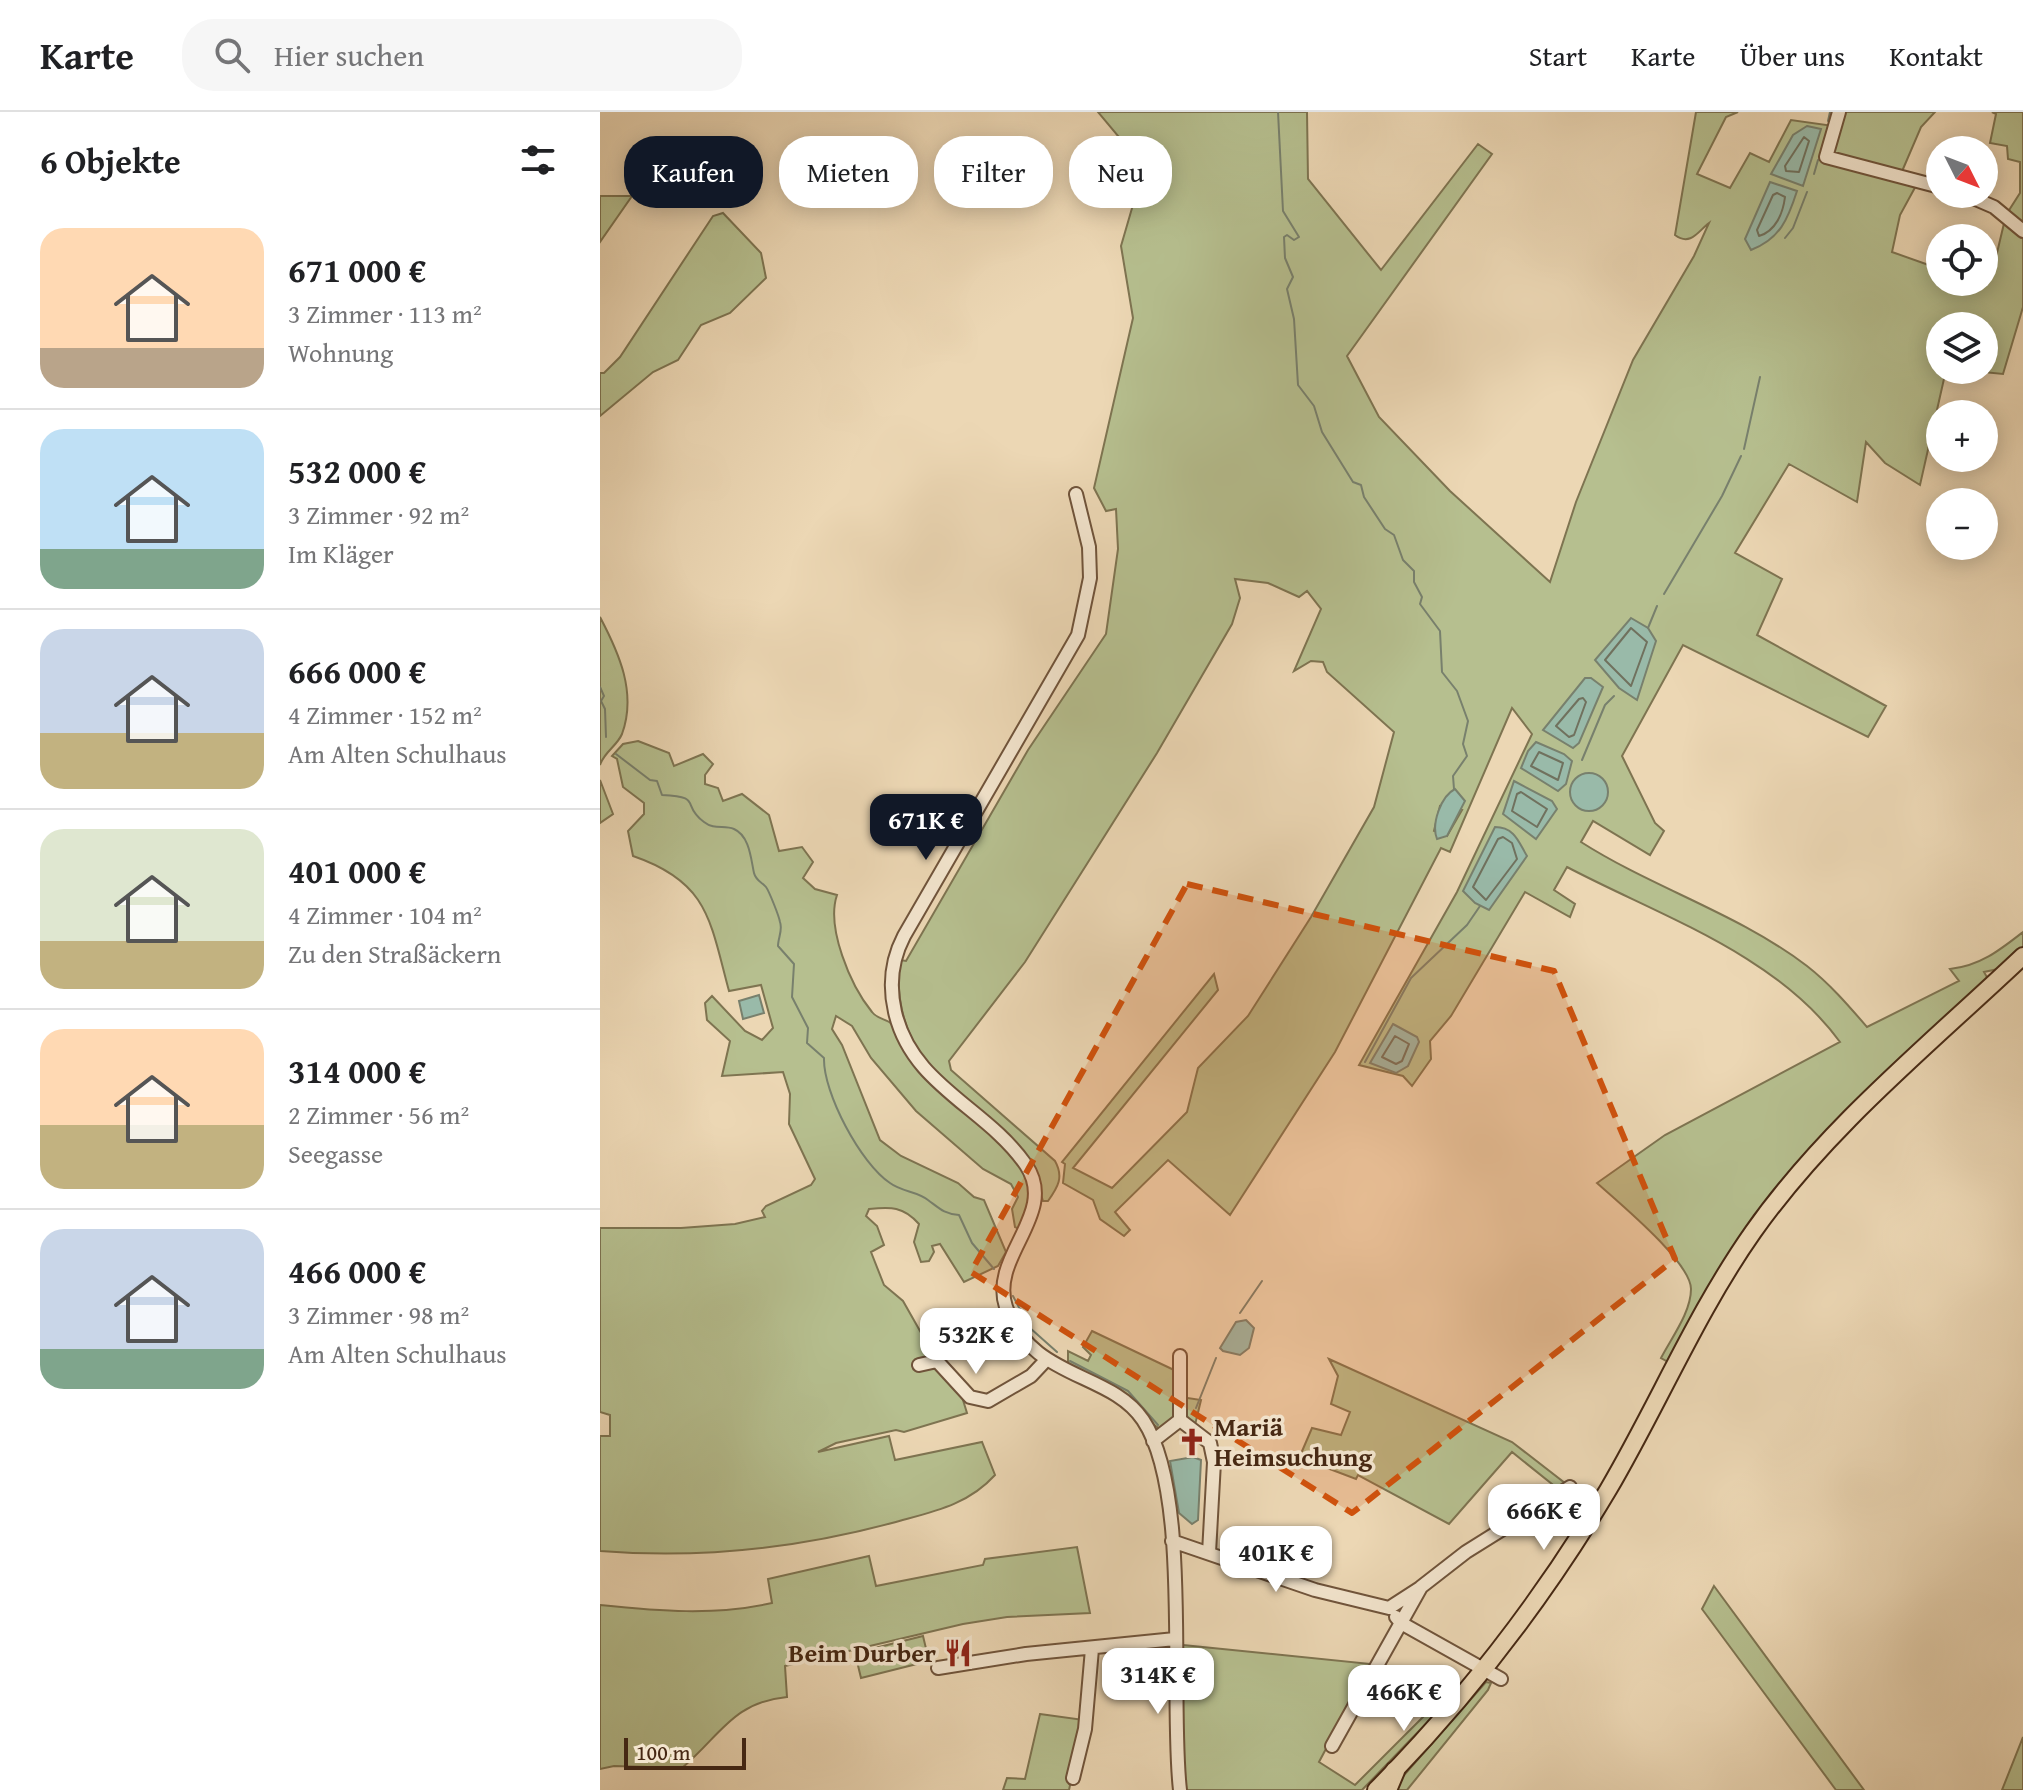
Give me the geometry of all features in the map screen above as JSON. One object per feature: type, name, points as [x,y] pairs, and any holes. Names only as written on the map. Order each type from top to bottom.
[{"type":"highway","points":[[1387,1790],[1395,1771]]},
{"type":"main road","points":[[1376,1790],[1483,1670],[1555,1572],[1608,1489],[1720,1283],[1776,1201],[1870,1100],[2023,956]]},
{"type":"street","points":[[1839,112],[1826,157],[1926,183]]},
{"type":"street","points":[[1995,208],[2023,231]]},
{"type":"street","points":[[1076,494],[1089,547],[1090,578],[1078,635],[904,936],[897,950],[892,982],[899,1030],[916,1061],[1027,1167],[1036,1193],[1032,1214],[1001,1282],[1007,1310],[1020,1332],[1047,1359],[1124,1402],[1143,1420],[1153,1441],[1164,1480],[1172,1541],[1180,1790]]},
{"type":"street","points":[[1180,1356],[1180,1420]]},
{"type":"street","points":[[919,1365],[937,1361],[970,1397],[988,1401],[1031,1376],[1047,1359]]},
{"type":"street","points":[[1153,1441],[1180,1420]]},
{"type":"street","points":[[1180,1420],[1206,1437],[1212,1450],[1209,1553]]},
{"type":"street","points":[[1389,1608],[1466,1552],[1570,1487]]},
{"type":"street","points":[[1172,1541],[1315,1590],[1389,1608],[1401,1623],[1501,1679]]},
{"type":"street","points":[[1332,1746],[1421,1587]]},
{"type":"street","points":[[938,1668],[1026,1654],[1175,1639]]},
{"type":"street","points":[[1073,1778],[1085,1729],[1092,1649]]},
{"type":"highlighted area","points":[[1187,884],[1554,971],[1675,1259],[1352,1513],[971,1272]]},
{"type":"green space","points":[[1098,112],[1307,112],[1308,179],[1381,270],[1478,144],[1492,154],[1347,356],[1379,417],[1450,491],[1550,582],[1576,502],[1633,360],[1694,256],[1709,223],[1690,238],[1675,235],[1696,112],[1738,112],[1726,117],[1697,174],[1730,188],[1750,153],[1769,162],[1791,120],[1833,126],[1839,112],[1935,112],[1921,127],[1900,176],[1918,182],[1900,215],[1892,252],[1926,264],[1926,296],[1998,296],[1998,249],[2006,215],[2020,193],[2020,162],[2008,159],[2007,146],[1998,144],[1998,136],[1991,136],[1996,114],[1992,112],[2023,112],[2023,307],[2003,374],[1998,374],[1998,312],[1926,312],[1926,384],[1943,384],[1939,400],[1926,400],[1926,458],[1920,485],[1885,463],[1866,442],[1857,502],[1789,464],[1735,553],[1782,579],[1757,635],[1886,706],[1868,737],[1683,645],[1622,756],[1655,823],[1664,831],[1650,855],[1593,821],[1581,842],[1781,948],[1823,980],[1867,1027],[1959,981],[1950,969],[1980,961],[2023,932],[2023,950],[1998,969],[1984,972],[1988,979],[1805,1157],[1670,1363],[1661,1358],[1688,1307],[1691,1289],[1688,1277],[1652,1233],[1597,1183],[1665,1135],[1840,1042],[1814,1011],[1750,961],[1567,867],[1554,890],[1575,904],[1570,917],[1525,892],[1451,1016],[1430,1041],[1431,1059],[1412,1086],[1403,1076],[1359,1065],[1457,892],[1532,734],[1512,708],[1450,852],[1441,848],[1335,1052],[1230,1215],[1168,1160],[1115,1212],[1130,1230],[1124,1236],[1100,1219],[1093,1200],[1063,1183],[1065,1164],[1062,1162],[1214,974],[1218,990],[1073,1168],[1112,1188],[1187,1112],[1198,1068],[1248,1016],[1311,917],[1374,807],[1394,732],[1327,672],[1323,662],[1311,661],[1294,671],[1321,609],[1307,591],[1299,597],[1268,583],[1235,579],[1240,598],[1232,624],[1157,753],[1025,962],[949,1061],[951,1070],[1055,1161],[1059,1182],[1048,1201],[1043,1201],[1027,1168],[943,1082],[913,1041],[899,990],[900,960],[906,961],[1028,750],[1106,634],[1118,549],[1116,509],[1106,511],[1094,488],[1133,318],[1121,246],[1132,208],[1172,208],[1172,136],[1118,136]],"holes":[[[1440,806],[1462,810],[1447,836],[1434,831]]]},
{"type":"green space","points":[[600,196],[624,196],[624,208],[600,242]]},
{"type":"green space","points":[[723,213],[761,253],[766,278],[730,313],[701,325],[678,360],[653,372],[600,416],[600,373],[604,373],[620,357],[713,216]]},
{"type":"green space","points":[[600,617],[624,674],[628,703],[622,734],[600,765]]},
{"type":"green space","points":[[638,741],[669,753],[674,766],[703,754],[713,764],[705,775],[705,784],[718,788],[723,801],[742,794],[769,815],[779,851],[802,847],[813,862],[803,878],[815,889],[837,895],[834,908],[837,939],[848,972],[864,1001],[874,1014],[892,1024],[905,1052],[926,1077],[1006,1148],[1020,1166],[1028,1185],[1029,1206],[1019,1229],[1015,1227],[1012,1209],[1018,1197],[1011,1184],[983,1169],[916,1111],[871,1058],[852,1026],[836,1016],[832,1029],[842,1045],[880,1140],[901,1156],[958,1183],[974,1197],[984,1200],[1006,1252],[998,1266],[964,1282],[940,1244],[932,1246],[934,1252],[929,1261],[921,1262],[914,1242],[919,1224],[908,1214],[896,1209],[869,1209],[866,1216],[877,1226],[884,1245],[871,1252],[884,1285],[903,1301],[937,1361],[970,1397],[963,1400],[967,1413],[904,1432],[896,1430],[836,1443],[818,1452],[889,1436],[895,1460],[982,1442],[995,1475],[973,1494],[948,1506],[856,1532],[747,1550],[674,1554],[600,1551],[600,1436],[610,1436],[610,1415],[600,1412],[600,1228],[735,1224],[765,1217],[762,1211],[766,1206],[811,1185],[815,1179],[789,1124],[790,1094],[783,1072],[722,1076],[730,1041],[707,1020],[705,1003],[712,996],[745,1031],[762,1040],[773,1028],[761,985],[729,991],[710,924],[692,892],[658,866],[633,856],[628,831],[644,814],[644,803],[623,787],[617,759],[612,756],[623,744]]},
{"type":"green space","points":[[600,780],[613,814],[600,823]]},
{"type":"green space","points":[[1092,1331],[1174,1370],[1178,1414],[1160,1429],[1068,1366],[1068,1351],[1088,1361],[1091,1355],[1083,1347]]},
{"type":"green space","points":[[1329,1359],[1512,1442],[1570,1487],[1562,1492],[1512,1452],[1449,1524],[1358,1475],[1356,1479],[1306,1460],[1300,1456],[1312,1428],[1341,1435],[1350,1412],[1331,1404],[1338,1376]]},
{"type":"green space","points":[[1181,1397],[1201,1400],[1195,1425],[1188,1419]]},
{"type":"green space","points":[[1077,1547],[1090,1613],[1007,1617],[963,1624],[785,1666],[787,1697],[769,1700],[740,1713],[682,1768],[614,1766],[600,1769],[600,1605],[686,1611],[729,1610],[772,1603],[768,1579],[869,1556],[876,1586],[983,1565],[985,1559]]},
{"type":"green space","points":[[1714,1586],[1864,1790],[1836,1790],[1702,1609]]},
{"type":"green space","points":[[923,1636],[929,1661],[861,1678],[855,1653]]},
{"type":"green space","points":[[1173,1644],[1371,1664],[1319,1762],[1355,1785],[1454,1686],[1443,1706],[1362,1790],[1186,1790]]},
{"type":"green space","points":[[1486,1682],[1491,1683],[1488,1690],[1407,1790],[1391,1790]]},
{"type":"green space","points":[[1040,1714],[1084,1720],[1069,1790],[1003,1790],[1007,1778],[1025,1779]]},
{"type":"green space","points":[[2023,1737],[2023,1790],[2002,1790]]},
{"type":"water","points":[[1807,126],[1821,129],[1803,186],[1771,174],[1793,135]]},
{"type":"water","points":[[1770,182],[1797,191],[1782,227],[1769,240],[1751,250],[1745,239]]},
{"type":"water","points":[[1631,618],[1648,628],[1656,641],[1637,700],[1619,688],[1595,660]]},
{"type":"water","points":[[1585,678],[1591,678],[1603,687],[1579,743],[1573,748],[1543,730]]},
{"type":"water","points":[[1536,742],[1564,754],[1572,761],[1566,784],[1558,791],[1521,768],[1528,751]]},
{"type":"water","points":[[1589,773],[1603,778],[1608,792],[1603,806],[1589,811],[1575,806],[1570,792],[1575,778]]},
{"type":"water","points":[[1514,781],[1552,801],[1557,809],[1536,839],[1503,814]]},
{"type":"water","points":[[1455,789],[1465,801],[1447,836],[1437,839],[1435,826],[1438,811],[1445,798]]},
{"type":"water","points":[[1495,827],[1512,833],[1527,856],[1489,910],[1475,903],[1463,891]]},
{"type":"water","points":[[759,995],[764,1013],[743,1019],[739,1001]]},
{"type":"water","points":[[1393,1024],[1417,1037],[1419,1042],[1408,1066],[1396,1073],[1370,1063]]},
{"type":"water","points":[[1246,1320],[1254,1328],[1249,1348],[1240,1355],[1223,1351],[1220,1348],[1236,1322]]},
{"type":"water","points":[[1193,1457],[1201,1460],[1198,1520],[1192,1524],[1179,1513],[1170,1461]]},
{"type":"waterway","points":[[1278,112],[1283,211],[1299,237],[1294,240],[1287,235],[1284,237],[1285,258],[1293,277],[1287,289],[1294,319],[1298,385],[1314,406],[1322,432],[1353,482],[1361,485],[1364,497],[1385,529],[1394,535],[1403,560],[1414,571],[1414,582],[1422,597],[1420,604],[1440,631],[1442,672],[1457,691],[1468,721],[1463,744],[1467,756],[1453,776],[1454,789]]},
{"type":"waterway","points":[[1828,121],[1830,112]]},
{"type":"waterway","points":[[1821,151],[1825,137]]},
{"type":"waterway","points":[[1814,174],[1818,160]]},
{"type":"waterway","points":[[1785,238],[1793,228],[1807,192]]},
{"type":"waterway","points":[[1744,449],[1760,377]]},
{"type":"waterway","points":[[1664,594],[1722,496],[1741,456]]},
{"type":"waterway","points":[[1648,628],[1657,606]]},
{"type":"waterway","points":[[600,687],[604,696],[601,701],[605,709],[606,737]]},
{"type":"waterway","points":[[1582,760],[1605,705],[1614,696]]},
{"type":"waterway","points":[[616,754],[650,780],[657,781],[662,795],[687,800],[704,822],[734,829],[743,837],[755,876],[767,889],[779,919],[778,946],[794,964],[792,997],[808,1028],[807,1043],[824,1058],[830,1090],[856,1144],[890,1183],[924,1197],[946,1212],[959,1215],[972,1243],[994,1269]]},
{"type":"waterway","points":[[1365,1062],[1411,978],[1467,925],[1480,906]]},
{"type":"waterway","points":[[1240,1313],[1262,1281]]},
{"type":"waterway","points":[[1013,1296],[1025,1319]]},
{"type":"waterway","points":[[1030,1328],[1057,1352]]},
{"type":"waterway","points":[[1196,1408],[1216,1358]]},
{"type":"waterway","points":[[1070,1361],[1128,1391],[1158,1425]]},
{"type":"place","name":"Mariä Heimsuchung","points":[[1192,1442]]},
{"type":"place","name":"Beim Durber","points":[[958,1653]]}]
